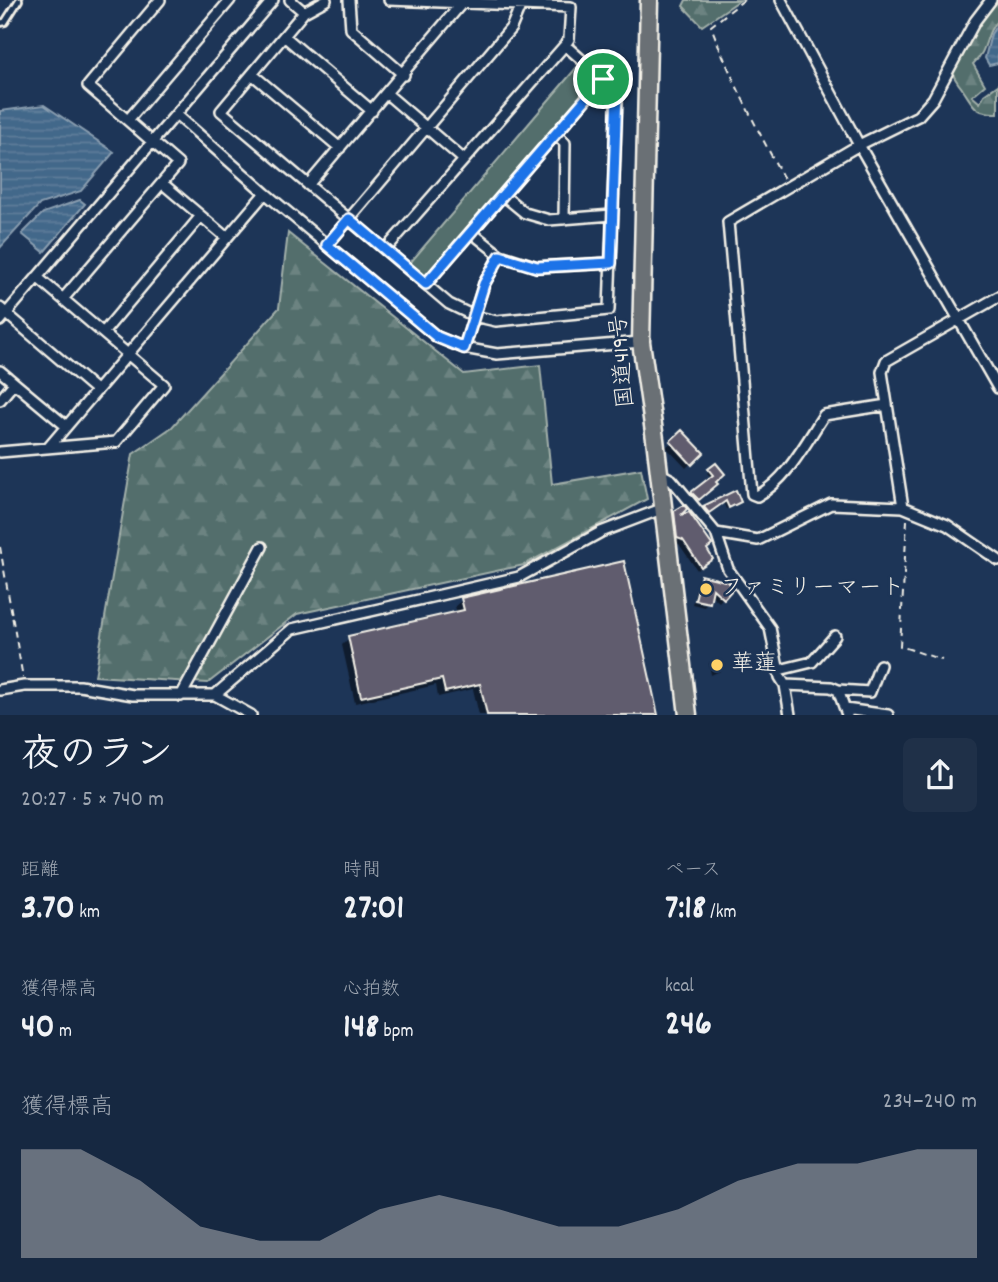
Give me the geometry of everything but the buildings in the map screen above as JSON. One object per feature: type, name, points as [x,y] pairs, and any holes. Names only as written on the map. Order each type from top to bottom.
[{"type":"highway","name":"国道419号","points":[[649,0],[641,342],[688,715]]},
{"type":"street","points":[[128,120],[230,0]]},
{"type":"street","points":[[97,391],[2,314],[177,116],[273,0]]},
{"type":"street","points":[[290,0],[304,12]]},
{"type":"street","points":[[326,0],[304,12],[220,111],[449,304],[474,316],[496,321],[609,310],[617,91],[565,45]]},
{"type":"street","points":[[349,0],[351,29],[404,75]]},
{"type":"street","points":[[385,250],[565,45],[569,39],[571,7],[522,2],[462,4],[389,0]]},
{"type":"street","points":[[781,0],[859,145],[998,388]]},
{"type":"street","points":[[887,405],[824,415],[777,481],[761,494],[752,494],[728,222],[859,145],[918,116],[927,108],[975,21],[991,0]]},
{"type":"street","points":[[63,299],[178,164],[88,86],[159,1]]},
{"type":"street","points":[[327,245],[512,28],[522,2]]},
{"type":"street","points":[[308,186],[462,4]]},
{"type":"street","points":[[284,36],[372,111]]},
{"type":"street","points":[[252,74],[340,148]]},
{"type":"street","points":[[426,284],[603,79]]},
{"type":"street","points":[[387,94],[463,159]]},
{"type":"street","points":[[177,116],[437,337],[464,348],[497,354],[641,342]]},
{"type":"street","points":[[556,134],[565,143],[564,219]]},
{"type":"street","points":[[162,183],[227,238]]},
{"type":"street","points":[[48,448],[265,193]]},
{"type":"street","points":[[503,195],[525,213],[549,220],[612,215]]},
{"type":"street","points":[[103,333],[201,216]]},
{"type":"street","points":[[471,232],[500,256],[537,267],[611,263]]},
{"type":"street","points":[[464,348],[484,284],[500,256]]},
{"type":"street","points":[[0,452],[117,442],[164,385],[37,277]]},
{"type":"street","points":[[905,508],[882,372],[886,361],[998,297]]},
{"type":"street","points":[[0,371],[66,426]]},
{"type":"street","points":[[0,400],[14,383]]},
{"type":"street","points":[[659,473],[672,480],[716,533],[728,569],[770,628],[779,670],[786,685],[790,715]]},
{"type":"street","points":[[716,533],[758,540],[831,504],[905,508],[947,525],[998,560]]},
{"type":"street","points":[[215,695],[292,629],[519,576],[601,533],[664,508]]},
{"type":"street","points":[[181,696],[262,547]]},
{"type":"street","points":[[779,670],[812,662],[835,636]]},
{"type":"street","points":[[786,685],[870,692],[880,665]]},
{"type":"street","points":[[0,690],[24,686],[80,686],[133,695],[215,695],[251,715]]},
{"type":"street","points":[[838,690],[846,712],[888,715]]},
{"type":"lane","points":[[0,23],[5,22],[19,0]]},
{"type":"path","points":[[744,0],[710,26],[751,119],[788,186]]},
{"type":"path","points":[[905,508],[900,646],[942,660]]},
{"type":"path","points":[[0,547],[24,686]]},
{"type":"green space","points":[[686,0],[740,0],[702,26],[683,6]]},
{"type":"green space","points":[[998,0],[998,20],[990,30],[982,53],[973,64],[985,85],[972,96],[980,103],[984,95],[998,85],[998,113],[990,113],[973,105],[955,80],[952,71],[989,5]]},
{"type":"green space","points":[[577,67],[593,81],[425,276],[410,263]]},
{"type":"green space","points":[[288,233],[464,374],[540,365],[552,484],[641,469],[647,499],[524,565],[297,614],[208,683],[95,676],[133,454],[172,427],[279,308]]},
{"type":"water","points":[[998,23],[998,63],[989,65],[985,58],[991,34]]},
{"type":"water","points":[[44,105],[114,152],[81,191],[40,204],[0,248],[0,111]]},
{"type":"water","points":[[80,200],[85,204],[44,252],[22,234],[43,213]]},
{"type":"place","name":"ファミリーマート","points":[[706,589]]},
{"type":"place","name":"華蓮","points":[[717,665]]},
{"type":"route","points":[[603,79],[617,91],[611,263],[537,267],[500,256],[484,284],[464,348],[437,337],[327,245],[349,219],[426,284],[603,79]]}]
